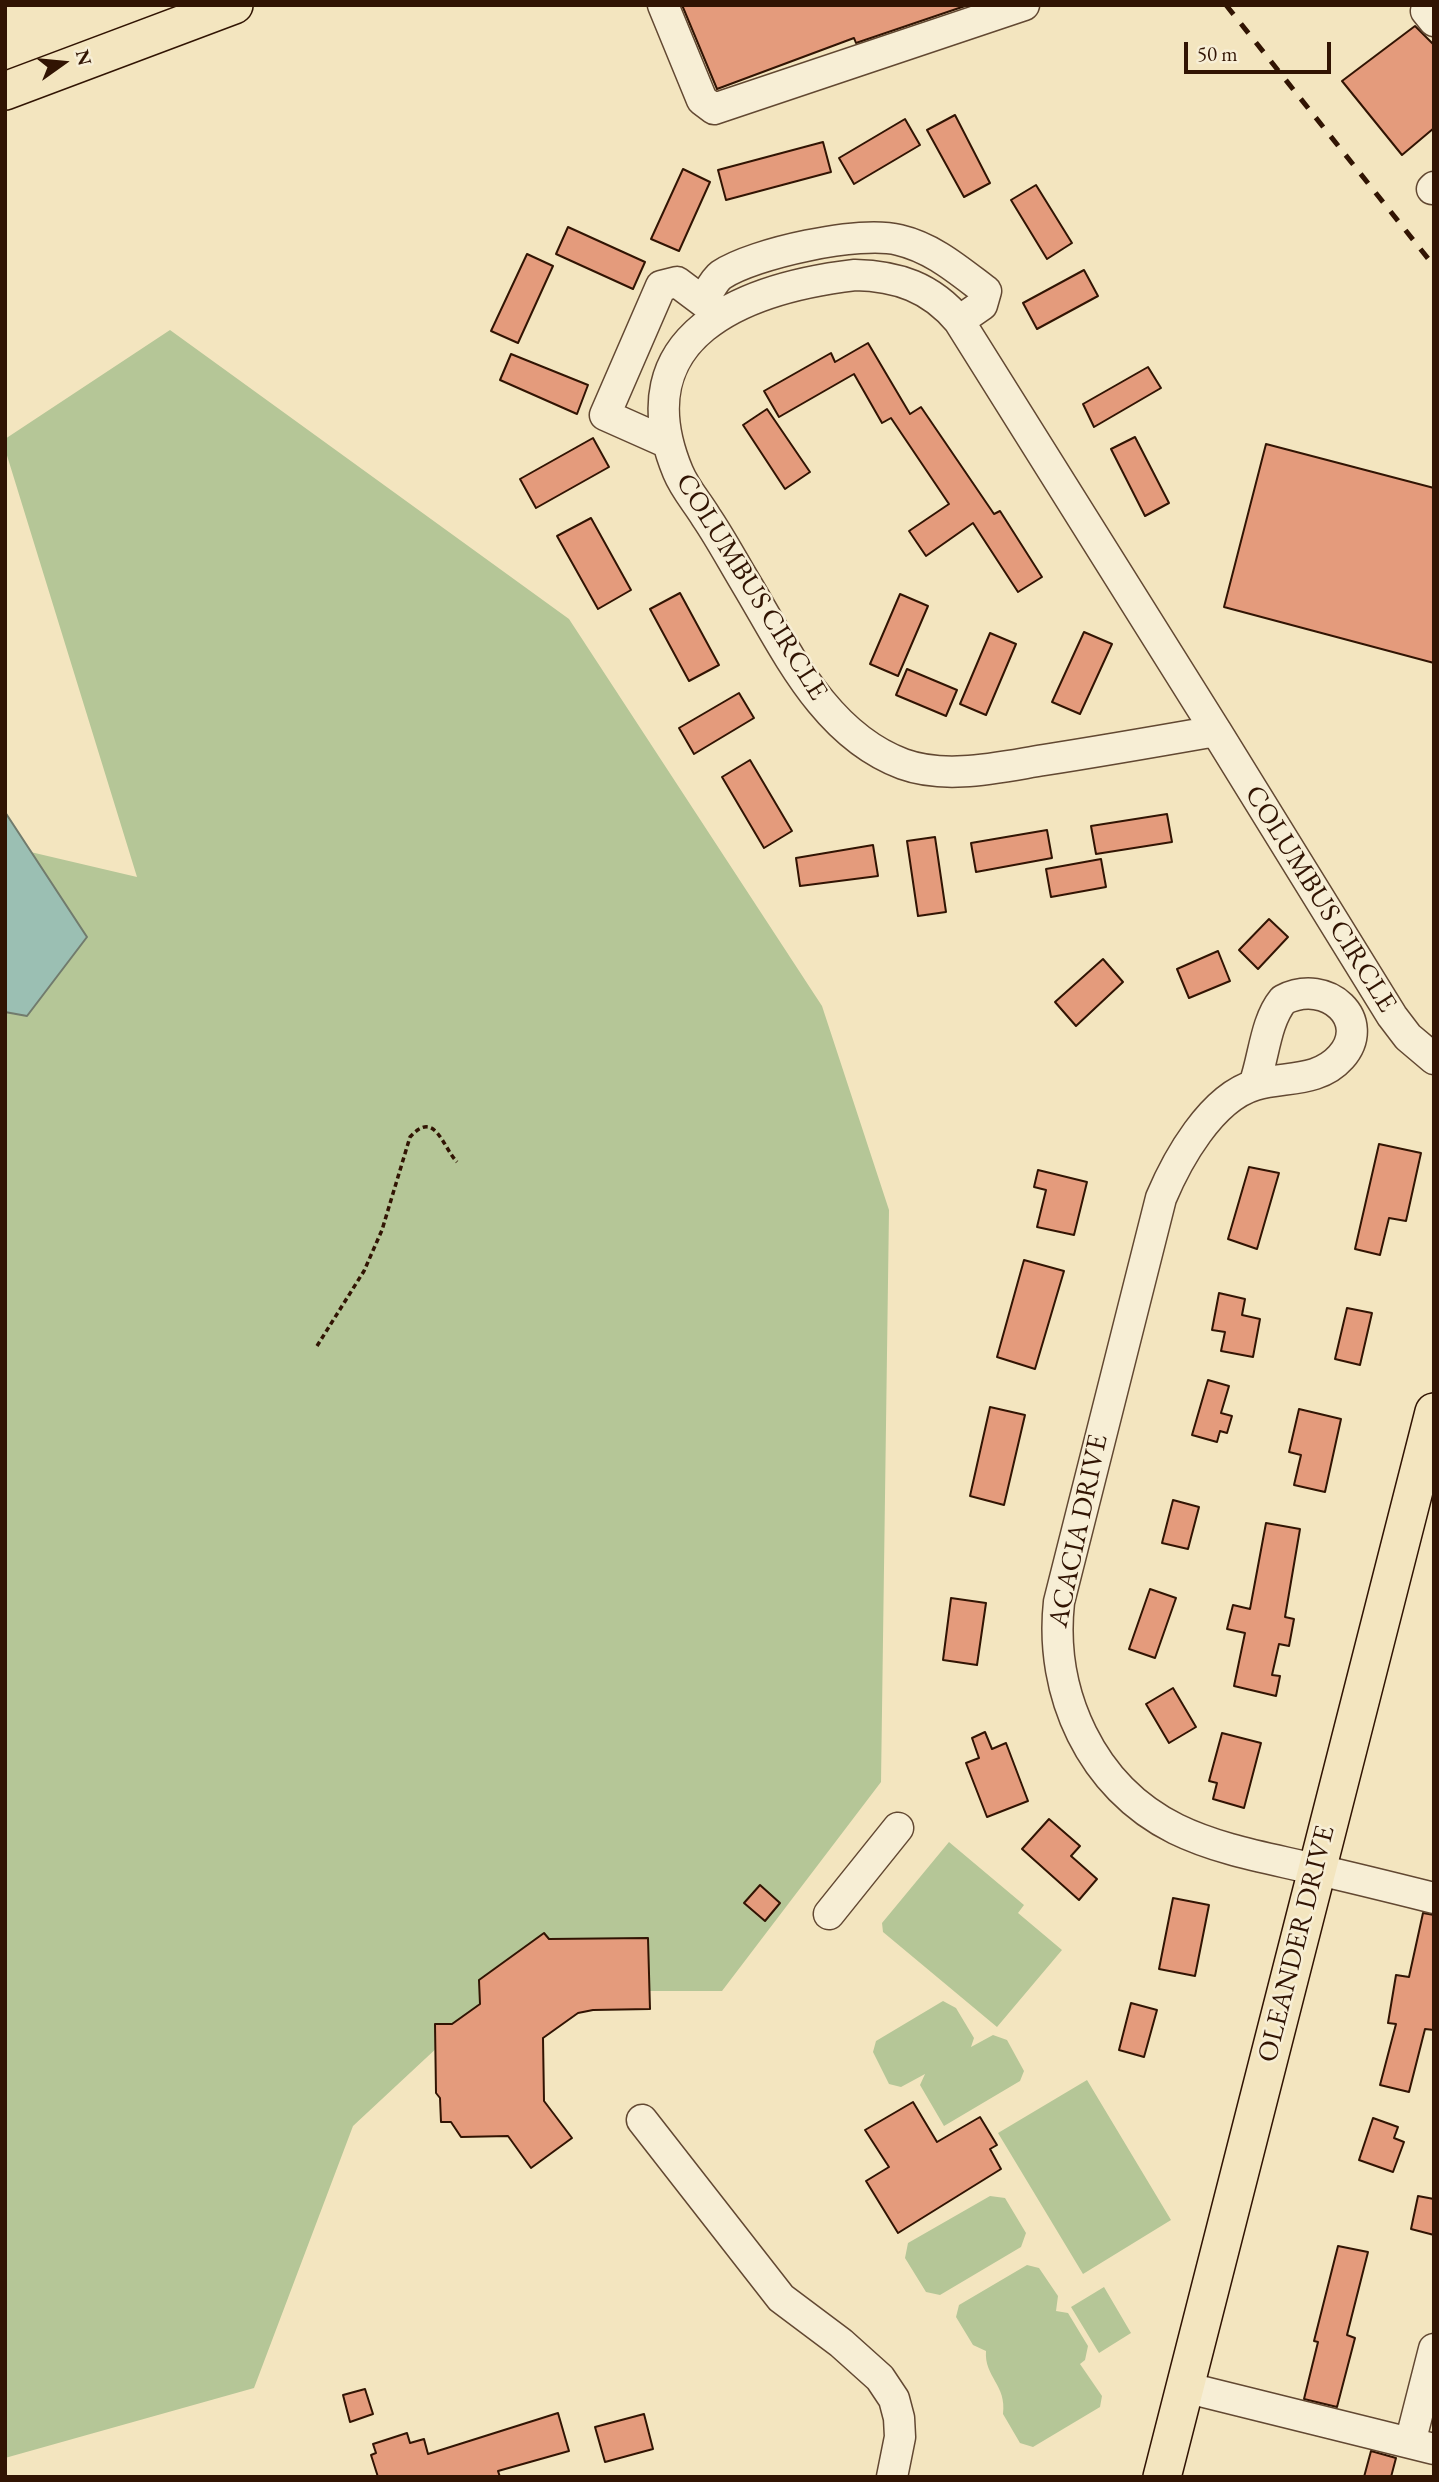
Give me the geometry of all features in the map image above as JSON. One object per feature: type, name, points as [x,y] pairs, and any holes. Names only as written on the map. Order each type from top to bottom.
[{"type":"main road","points":[[5,91],[233,5]]},
{"type":"main road","name":"OLEANDER DRIVE","points":[[1162,2477],[1434,1412]]},
{"type":"street","points":[[663,5],[702,100],[714,109],[1024,5]]},
{"type":"street","points":[[842,239],[845,276]]},
{"type":"street","points":[[668,443],[605,415],[661,286],[677,282],[712,308],[719,276],[751,260],[842,239],[897,239],[939,254],[986,291],[982,305],[959,321]]},
{"type":"street","name":"COLUMBUS CIRCLE","points":[[1216,731],[997,767],[948,771],[905,764],[877,752],[855,738],[817,697],[685,487],[668,443],[664,411],[675,361],[712,308],[845,276],[884,276],[910,283],[933,295],[959,321],[1216,731],[1392,1016],[1408,1037],[1434,1059]]},
{"type":"street","name":"ACACIA DRIVE","points":[[1254,1085],[1232,1098],[1202,1127],[1172,1172],[1161,1198],[1066,1564],[1059,1602],[1056,1646],[1064,1690],[1080,1732],[1104,1769],[1135,1803],[1163,1822],[1191,1835],[1434,1898]]},
{"type":"street","points":[[829,1914],[898,1828]]},
{"type":"street","points":[[642,2120],[781,2298],[841,2343],[880,2378],[894,2399],[899,2418],[900,2437],[892,2477]]},
{"type":"street","points":[[1184,2387],[1422,2446],[1434,2349]]},
{"type":"path","points":[[317,1346],[364,1271],[382,1230],[410,1137],[418,1128],[429,1126],[436,1129],[457,1162]]},
{"type":"green space","points":[[170,330],[569,619],[822,1006],[889,1210],[881,1782],[722,1991],[498,1991],[353,2126],[254,2388],[5,2458],[5,846],[137,877],[5,449],[5,439]]},
{"type":"green space","points":[[949,1842],[1024,1905],[1018,1913],[1062,1950],[997,2027],[883,1932],[882,1923]]},
{"type":"green space","points":[[943,2001],[956,2008],[974,2038],[971,2047],[993,2035],[1007,2040],[1024,2071],[1020,2081],[944,2126],[920,2085],[925,2074],[901,2087],[889,2084],[873,2052],[876,2041]]},
{"type":"green space","points":[[1087,2080],[1171,2220],[1083,2274],[998,2133]]},
{"type":"green space","points":[[990,2196],[1005,2198],[1026,2233],[1021,2247],[940,2295],[926,2292],[905,2258],[908,2243]]},
{"type":"green space","points":[[1027,2265],[1039,2268],[1058,2296],[1056,2311],[1068,2313],[1088,2346],[1085,2360],[1080,2364],[1102,2396],[1100,2407],[1033,2447],[1020,2443],[1003,2414],[1002,2396],[988,2368],[986,2351],[973,2345],[956,2317],[959,2305]]},
{"type":"green space","points":[[1104,2287],[1131,2333],[1099,2353],[1071,2307]]},
{"type":"water","points":[[5,812],[87,937],[27,1016],[5,1012]]},
{"type":"building","points":[[682,5],[968,5],[856,43],[854,38],[717,89]]},
{"type":"building","points":[[1415,26],[1434,45],[1434,128],[1402,155],[1342,81]]},
{"type":"building","points":[[955,115],[990,183],[964,197],[927,130]]},
{"type":"building","points":[[905,119],[920,145],[854,184],[839,158]]},
{"type":"building","points":[[823,142],[831,172],[726,200],[718,170]]},
{"type":"building","points":[[683,169],[710,182],[679,251],[651,239]]},
{"type":"building","points":[[1036,185],[1072,243],[1047,259],[1011,200]]},
{"type":"building","points":[[568,227],[645,262],[633,289],[556,254]]},
{"type":"building","points":[[527,254],[553,266],[518,343],[491,331]]},
{"type":"building","points":[[1084,270],[1098,296],[1037,329],[1023,303]]},
{"type":"building","points":[[868,343],[910,414],[921,407],[994,514],[1000,511],[1042,577],[1018,592],[973,523],[926,556],[909,531],[949,504],[891,418],[882,423],[854,374],[779,417],[764,391],[831,353],[835,362]]},
{"type":"building","points":[[511,354],[588,385],[577,414],[500,380]]},
{"type":"building","points":[[1148,367],[1161,388],[1094,427],[1083,404]]},
{"type":"building","points":[[767,409],[810,472],[785,489],[743,425]]},
{"type":"building","points":[[1135,437],[1169,503],[1145,516],[1111,449]]},
{"type":"building","points":[[593,438],[609,467],[536,508],[520,479]]},
{"type":"building","points":[[1266,444],[1434,488],[1434,663],[1224,607]]},
{"type":"building","points":[[591,518],[631,590],[598,609],[557,536]]},
{"type":"building","points":[[680,593],[719,665],[689,681],[650,609]]},
{"type":"building","points":[[900,594],[928,606],[898,676],[870,664]]},
{"type":"building","points":[[1084,632],[1112,644],[1080,714],[1052,702]]},
{"type":"building","points":[[990,633],[1016,644],[986,715],[960,704]]},
{"type":"building","points":[[907,669],[957,690],[946,716],[896,695]]},
{"type":"building","points":[[739,693],[754,718],[694,754],[679,728]]},
{"type":"building","points":[[750,760],[792,831],[764,848],[722,777]]},
{"type":"building","points":[[1167,814],[1172,842],[1096,854],[1091,826]]},
{"type":"building","points":[[1047,830],[1052,858],[976,872],[971,843]]},
{"type":"building","points":[[935,837],[946,912],[918,916],[907,841]]},
{"type":"building","points":[[873,845],[878,876],[800,886],[796,858]]},
{"type":"building","points":[[1101,859],[1106,887],[1051,897],[1046,869]]},
{"type":"building","points":[[1269,919],[1288,937],[1258,969],[1239,950]]},
{"type":"building","points":[[1218,951],[1230,981],[1189,998],[1177,969]]},
{"type":"building","points":[[1103,959],[1123,982],[1076,1026],[1055,1002]]},
{"type":"building","points":[[1379,1144],[1421,1153],[1406,1221],[1389,1218],[1380,1255],[1355,1249]]},
{"type":"building","points":[[1249,1167],[1279,1173],[1257,1249],[1228,1239]]},
{"type":"building","points":[[1038,1170],[1087,1182],[1074,1235],[1037,1227],[1046,1190],[1034,1187]]},
{"type":"building","points":[[1024,1260],[1064,1271],[1035,1369],[997,1357]]},
{"type":"building","points":[[1219,1293],[1245,1299],[1242,1315],[1260,1319],[1253,1357],[1221,1351],[1225,1332],[1212,1330]]},
{"type":"building","points":[[1347,1308],[1372,1313],[1360,1365],[1335,1359]]},
{"type":"building","points":[[1208,1380],[1229,1386],[1221,1413],[1232,1416],[1227,1433],[1220,1431],[1217,1442],[1192,1435]]},
{"type":"building","points":[[990,1407],[1025,1415],[1004,1505],[970,1496]]},
{"type":"building","points":[[1299,1409],[1341,1419],[1325,1492],[1294,1485],[1301,1455],[1289,1452]]},
{"type":"building","points":[[1173,1500],[1199,1507],[1188,1549],[1162,1543]]},
{"type":"building","points":[[1266,1523],[1300,1529],[1285,1617],[1294,1619],[1289,1646],[1279,1644],[1272,1675],[1280,1676],[1276,1696],[1234,1686],[1245,1633],[1227,1629],[1233,1605],[1250,1609]]},
{"type":"building","points":[[1150,1589],[1176,1598],[1155,1658],[1129,1649]]},
{"type":"building","points":[[951,1598],[986,1603],[977,1665],[943,1660]]},
{"type":"building","points":[[1173,1688],[1196,1727],[1169,1743],[1146,1704]]},
{"type":"building","points":[[985,1732],[992,1749],[1006,1743],[1028,1801],[987,1817],[966,1763],[979,1758],[972,1738]]},
{"type":"building","points":[[1222,1733],[1261,1743],[1244,1808],[1213,1799],[1217,1783],[1209,1781]]},
{"type":"building","points":[[1049,1819],[1080,1846],[1071,1856],[1097,1879],[1079,1900],[1022,1849]]},
{"type":"building","points":[[760,1885],[780,1903],[765,1921],[744,1903]]},
{"type":"building","points":[[1173,1898],[1209,1905],[1195,1976],[1159,1969]]},
{"type":"building","points":[[1423,1913],[1434,1915],[1434,2030],[1425,2029],[1409,2092],[1380,2085],[1396,2024],[1388,2023],[1396,1975],[1409,1977]]},
{"type":"building","points":[[544,1933],[549,1939],[648,1938],[650,2009],[593,2010],[578,2013],[543,2038],[544,2101],[572,2138],[531,2168],[508,2136],[461,2137],[451,2122],[441,2122],[440,2098],[436,2093],[435,2024],[452,2024],[480,2004],[479,1980]]},
{"type":"building","points":[[1131,2003],[1157,2010],[1144,2057],[1119,2050]]},
{"type":"building","points":[[913,2102],[937,2142],[980,2117],[997,2145],[990,2149],[1001,2169],[898,2233],[866,2181],[889,2167],[865,2130]]},
{"type":"building","points":[[1373,2118],[1398,2127],[1394,2138],[1404,2142],[1393,2172],[1359,2160]]},
{"type":"building","points":[[1418,2196],[1434,2199],[1434,2235],[1411,2229]]},
{"type":"building","points":[[1338,2246],[1368,2252],[1347,2335],[1355,2338],[1337,2407],[1304,2399],[1318,2342],[1314,2341]]},
{"type":"building","points":[[365,2389],[373,2414],[350,2422],[343,2395]]},
{"type":"building","points":[[558,2413],[569,2451],[498,2471],[500,2477],[378,2477],[371,2455],[376,2453],[373,2444],[407,2433],[410,2443],[424,2439],[428,2454]]},
{"type":"building","points":[[644,2414],[653,2449],[605,2462],[595,2427]]},
{"type":"building","points":[[1371,2451],[1396,2458],[1391,2477],[1364,2477]]},
{"type":"railway","points":[[1226,5],[1434,266]]}]
